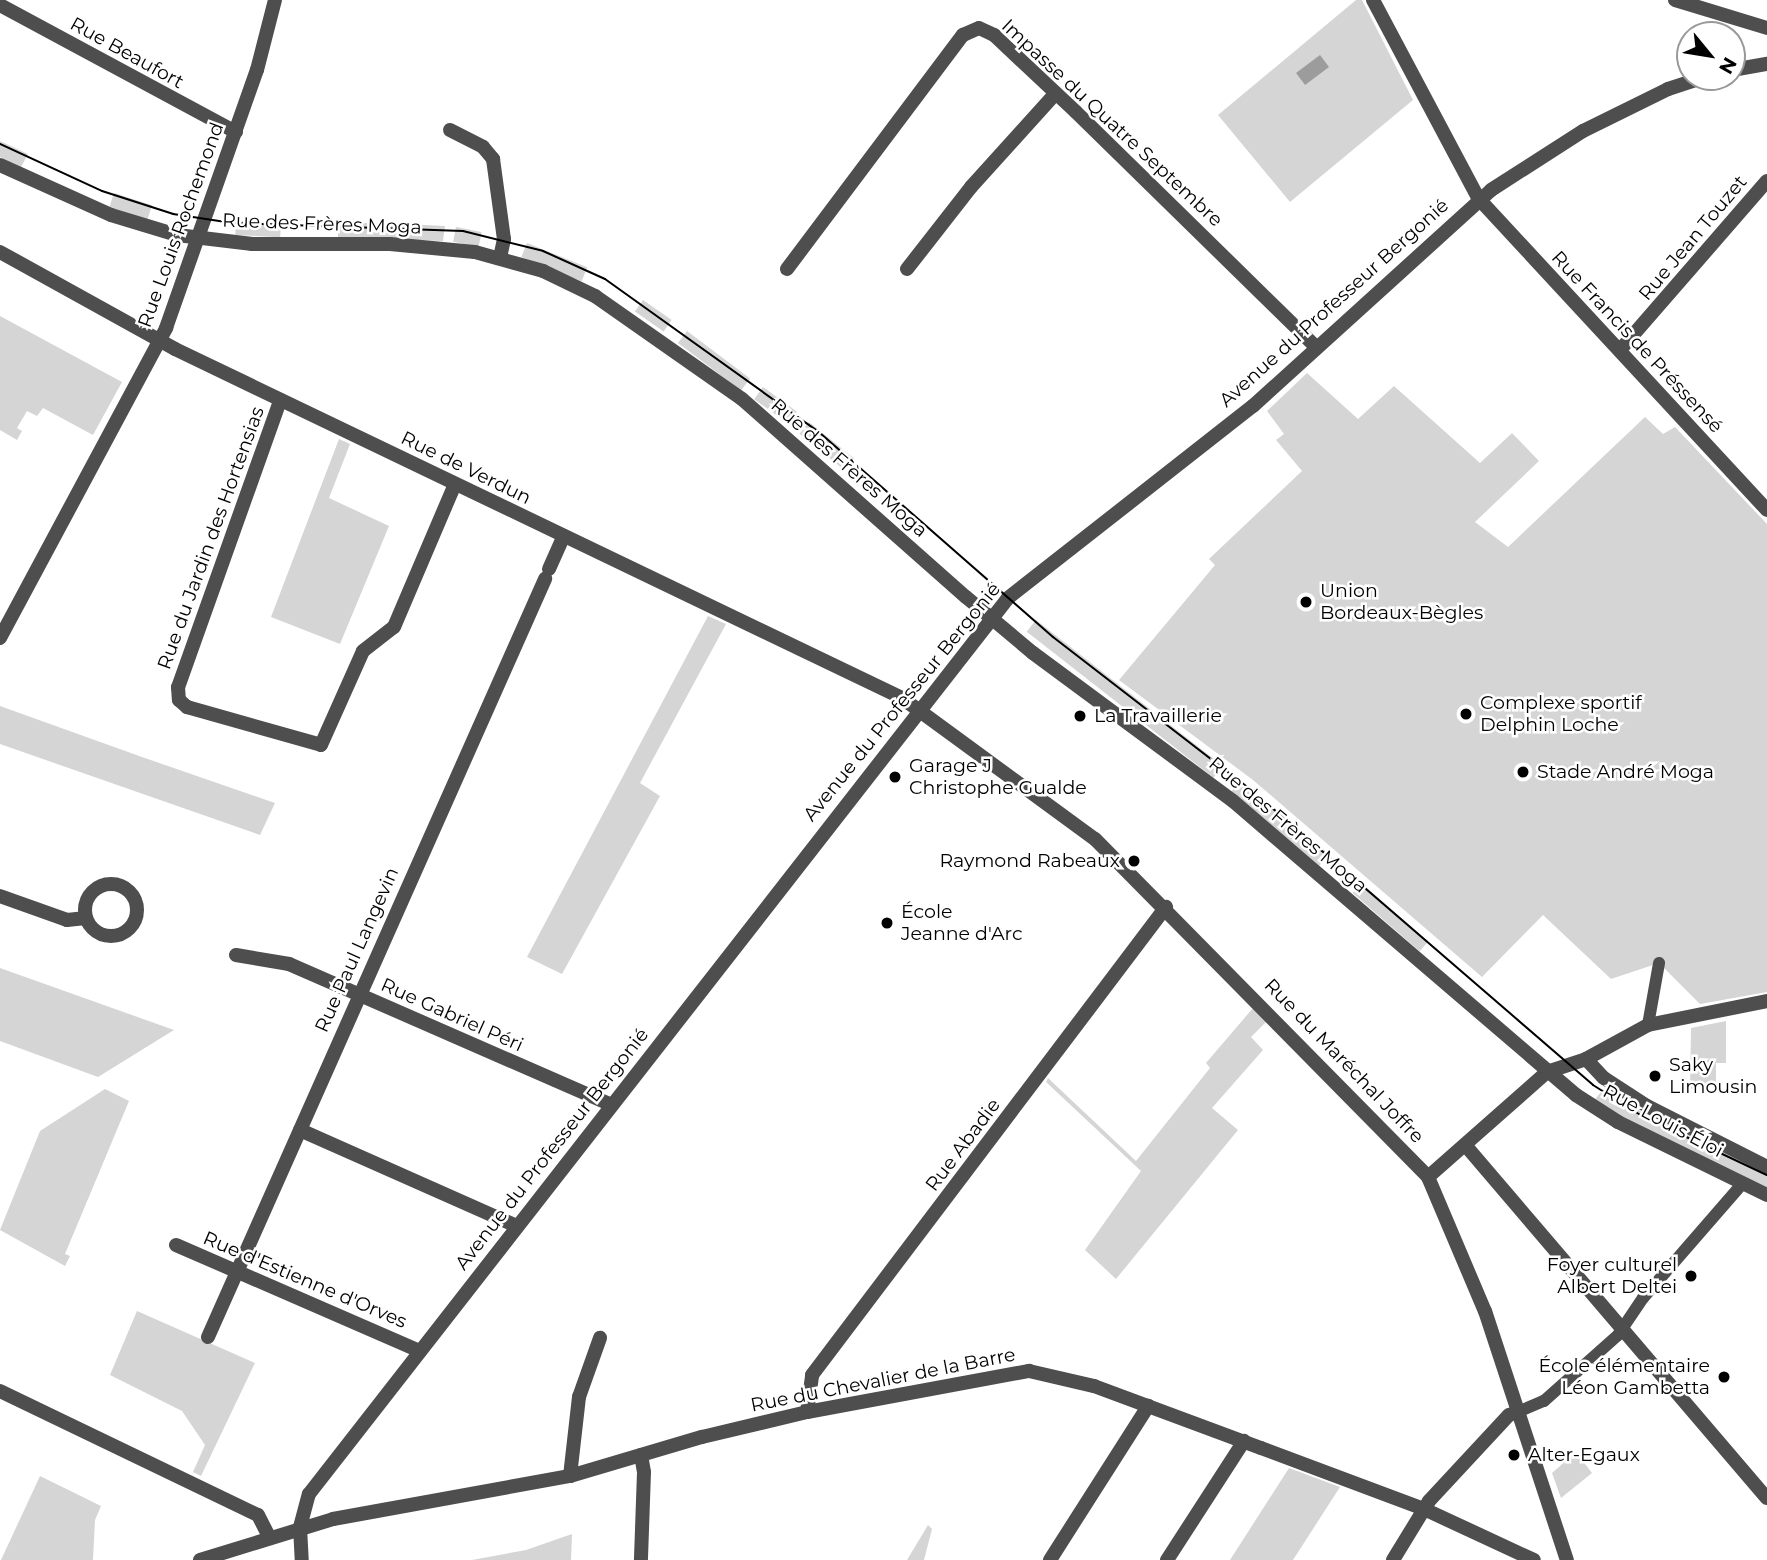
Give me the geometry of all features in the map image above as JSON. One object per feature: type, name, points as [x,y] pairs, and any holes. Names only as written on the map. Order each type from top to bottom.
[{"type":"street","name":"Rue Louis Rochemond","points":[[0,638],[160,341],[236,132],[275,0]]},
{"type":"street","name":"Rue Francis de Préssensé","points":[[1373,0],[1479,199],[1767,510]]},
{"type":"street","points":[[1675,0],[1767,28]]},
{"type":"street","name":"Rue Beaufort","points":[[0,5],[236,132]]},
{"type":"street","name":"Impasse du Quatre Septembre","points":[[787,269],[963,35],[979,29],[994,35],[1317,348]]},
{"type":"street","points":[[1746,68],[1767,64]]},
{"type":"street","name":"Avenue du Professeur Bergonié","points":[[302,1560],[300,1527],[309,1494],[920,709],[1019,587],[1253,406],[1479,199],[1583,131],[1676,86]]},
{"type":"street","points":[[907,269],[971,187],[1054,95]]},
{"type":"street","points":[[450,130],[483,147],[493,159],[504,239],[500,258]]},
{"type":"street","name":"Rue des Frères Moga","points":[[0,165],[111,215],[197,239],[430,247],[500,258],[543,271],[595,296],[704,370],[992,618],[1233,801],[1547,1072]]},
{"type":"street","name":"Rue Jean Touzet","points":[[1620,350],[1767,181]]},
{"type":"street","name":"Rue de Verdun","points":[[0,252],[160,341],[280,401],[920,709]]},
{"type":"street","name":"Rue du Jardin des Hortensias","points":[[280,401],[178,687],[179,700],[187,707],[321,746],[363,651],[394,627],[455,484]]},
{"type":"street","name":"Rue Paul Langevin","points":[[208,1337],[357,995],[564,536]]},
{"type":"street","name":"Rue du Maréchal Joffre","points":[[920,709],[1095,839],[1166,907],[1428,1177],[1485,1311],[1567,1560]]},
{"type":"street","points":[[0,896],[66,920],[86,918]]},
{"type":"street","name":"Rue Abadie","points":[[807,1412],[813,1375],[1166,907]]},
{"type":"street","name":"Rue Gabriel Péri","points":[[236,955],[289,964],[611,1105]]},
{"type":"street","points":[[1648,1025],[1659,962]]},
{"type":"street","points":[[1428,1177],[1547,1072],[1586,1059],[1648,1025],[1767,1001]]},
{"type":"street","name":"Rue Louis Éloi","points":[[1586,1059],[1604,1078],[1647,1106],[1767,1167]]},
{"type":"street","name":"Rue Louis Éloi","points":[[1547,1072],[1618,1122],[1767,1195]]},
{"type":"street","points":[[300,1129],[517,1226]]},
{"type":"street","points":[[1466,1146],[1767,1498]]},
{"type":"street","points":[[1393,1560],[1424,1509],[1509,1415],[1544,1401],[1623,1328],[1643,1298],[1743,1183]]},
{"type":"street","name":"Rue d'Estienne d'Orves","points":[[176,1245],[420,1351]]},
{"type":"street","points":[[570,1476],[579,1397],[600,1338]]},
{"type":"street","name":"Rue du Chevalier de la Barre","points":[[200,1560],[300,1527],[570,1476],[807,1412],[1029,1371],[1094,1386],[1244,1441],[1424,1509],[1534,1560]]},
{"type":"street","points":[[0,1391],[258,1515],[269,1537]]},
{"type":"street","points":[[1050,1560],[1148,1406]]},
{"type":"street","points":[[1167,1560],[1244,1441]]},
{"type":"street","points":[[640,1455],[644,1472],[641,1560]]},
{"type":"shaded area","points":[[1356,0],[1362,0],[1413,100],[1290,202],[1218,115]]},
{"type":"shaded area","points":[[1320,55],[1329,67],[1305,85],[1296,73]]},
{"type":"shaded area","points":[[0,141],[28,154],[21,167],[0,157]]},
{"type":"shaded area","points":[[114,193],[152,205],[147,220],[109,207]]},
{"type":"shaded area","points":[[236,221],[281,223],[280,237],[235,235]]},
{"type":"shaded area","points":[[338,223],[445,226],[443,241],[338,237]]},
{"type":"shaded area","points":[[456,227],[482,232],[479,247],[453,242]]},
{"type":"shaded area","points":[[527,243],[587,267],[582,281],[521,257]]},
{"type":"shaded area","points":[[643,300],[672,320],[664,332],[635,311]]},
{"type":"shaded area","points":[[0,316],[122,382],[93,435],[43,408],[37,416],[27,411],[17,428],[22,431],[17,440],[0,430]]},
{"type":"shaded area","points":[[687,331],[750,379],[741,391],[678,343]]},
{"type":"shaded area","name":"Complexe sportif Delphin Loche","points":[[1307,373],[1358,419],[1394,386],[1480,463],[1512,433],[1539,461],[1475,522],[1508,547],[1645,417],[1663,434],[1675,427],[1767,524],[1767,992],[1700,1004],[1659,963],[1611,979],[1543,915],[1482,977],[1253,780],[1119,680],[1215,565],[1209,559],[1302,471],[1276,440],[1284,434],[1267,411]]},
{"type":"shaded area","points":[[763,387],[797,412],[788,424],[754,399]]},
{"type":"shaded area","points":[[809,422],[854,459],[845,470],[800,434]]},
{"type":"shaded area","points":[[339,439],[350,444],[329,498],[389,526],[340,644],[271,617]]},
{"type":"shaded area","points":[[708,616],[726,624],[640,783],[660,796],[562,974],[527,957]]},
{"type":"shaded area","points":[[1036,620],[1223,766],[1214,778],[1027,632]]},
{"type":"shaded area","points":[[0,706],[275,803],[260,835],[0,744]]},
{"type":"shaded area","points":[[1241,780],[1329,854],[1319,865],[1231,791]]},
{"type":"shaded area","points":[[1361,883],[1428,941],[1420,951],[1352,893]]},
{"type":"shaded area","points":[[0,968],[174,1030],[98,1077],[0,1041]]},
{"type":"shaded area","points":[[1253,1008],[1267,1021],[1251,1037],[1263,1050],[1212,1108],[1238,1130],[1116,1279],[1085,1250],[1141,1171],[1046,1082],[1048,1078],[1136,1161],[1210,1068],[1206,1063]]},
{"type":"shaded area","points":[[1726,1021],[1726,1063],[1716,1063],[1716,1083],[1690,1089],[1691,1028]]},
{"type":"shaded area","points":[[105,1089],[129,1101],[65,1254],[70,1256],[65,1266],[0,1230],[40,1131]]},
{"type":"shaded area","points":[[1603,1089],[1650,1117],[1767,1172],[1767,1188],[1651,1134],[1594,1101]]},
{"type":"shaded area","points":[[137,1311],[255,1363],[201,1476],[193,1472],[205,1445],[182,1411],[110,1375]]},
{"type":"shaded area","points":[[1576,1452],[1592,1473],[1561,1498],[1552,1473]]},
{"type":"shaded area","points":[[1289,1468],[1340,1487],[1293,1560],[1230,1560]]},
{"type":"shaded area","points":[[40,1476],[101,1506],[95,1520],[93,1560],[1,1560]]},
{"type":"shaded area","points":[[928,1525],[932,1529],[924,1560],[907,1560]]},
{"type":"shaded area","points":[[572,1534],[571,1560],[472,1560],[526,1550]]},
{"type":"tram line","points":[[0,144],[102,191],[173,214],[232,223],[463,231],[543,251],[605,279],[820,433],[1053,637],[1256,794],[1593,1085],[1642,1116],[1767,1175]]},
{"type":"place","name":"Union Bordeaux-Bègles","points":[[1306,602]]},
{"type":"place","name":"Complexe sportif Delphin Loche","points":[[1466,714]]},
{"type":"place","name":"La Travaillerie","points":[[1080,716]]},
{"type":"place","name":"Stade André Moga","points":[[1523,772]]},
{"type":"place","name":"Garage J Christophe Gualde","points":[[895,777]]},
{"type":"place","name":"Raymond Rabeaux","points":[[1134,861]]},
{"type":"place","name":"École Jeanne d'Arc","points":[[887,923]]},
{"type":"place","name":"Saky Limousin","points":[[1655,1076]]},
{"type":"place","name":"Foyer culturel Albert Deltei","points":[[1691,1276]]},
{"type":"place","name":"École élémentaire Léon Gambetta","points":[[1724,1377]]},
{"type":"place","name":"Alter-Egaux","points":[[1514,1455]]}]
